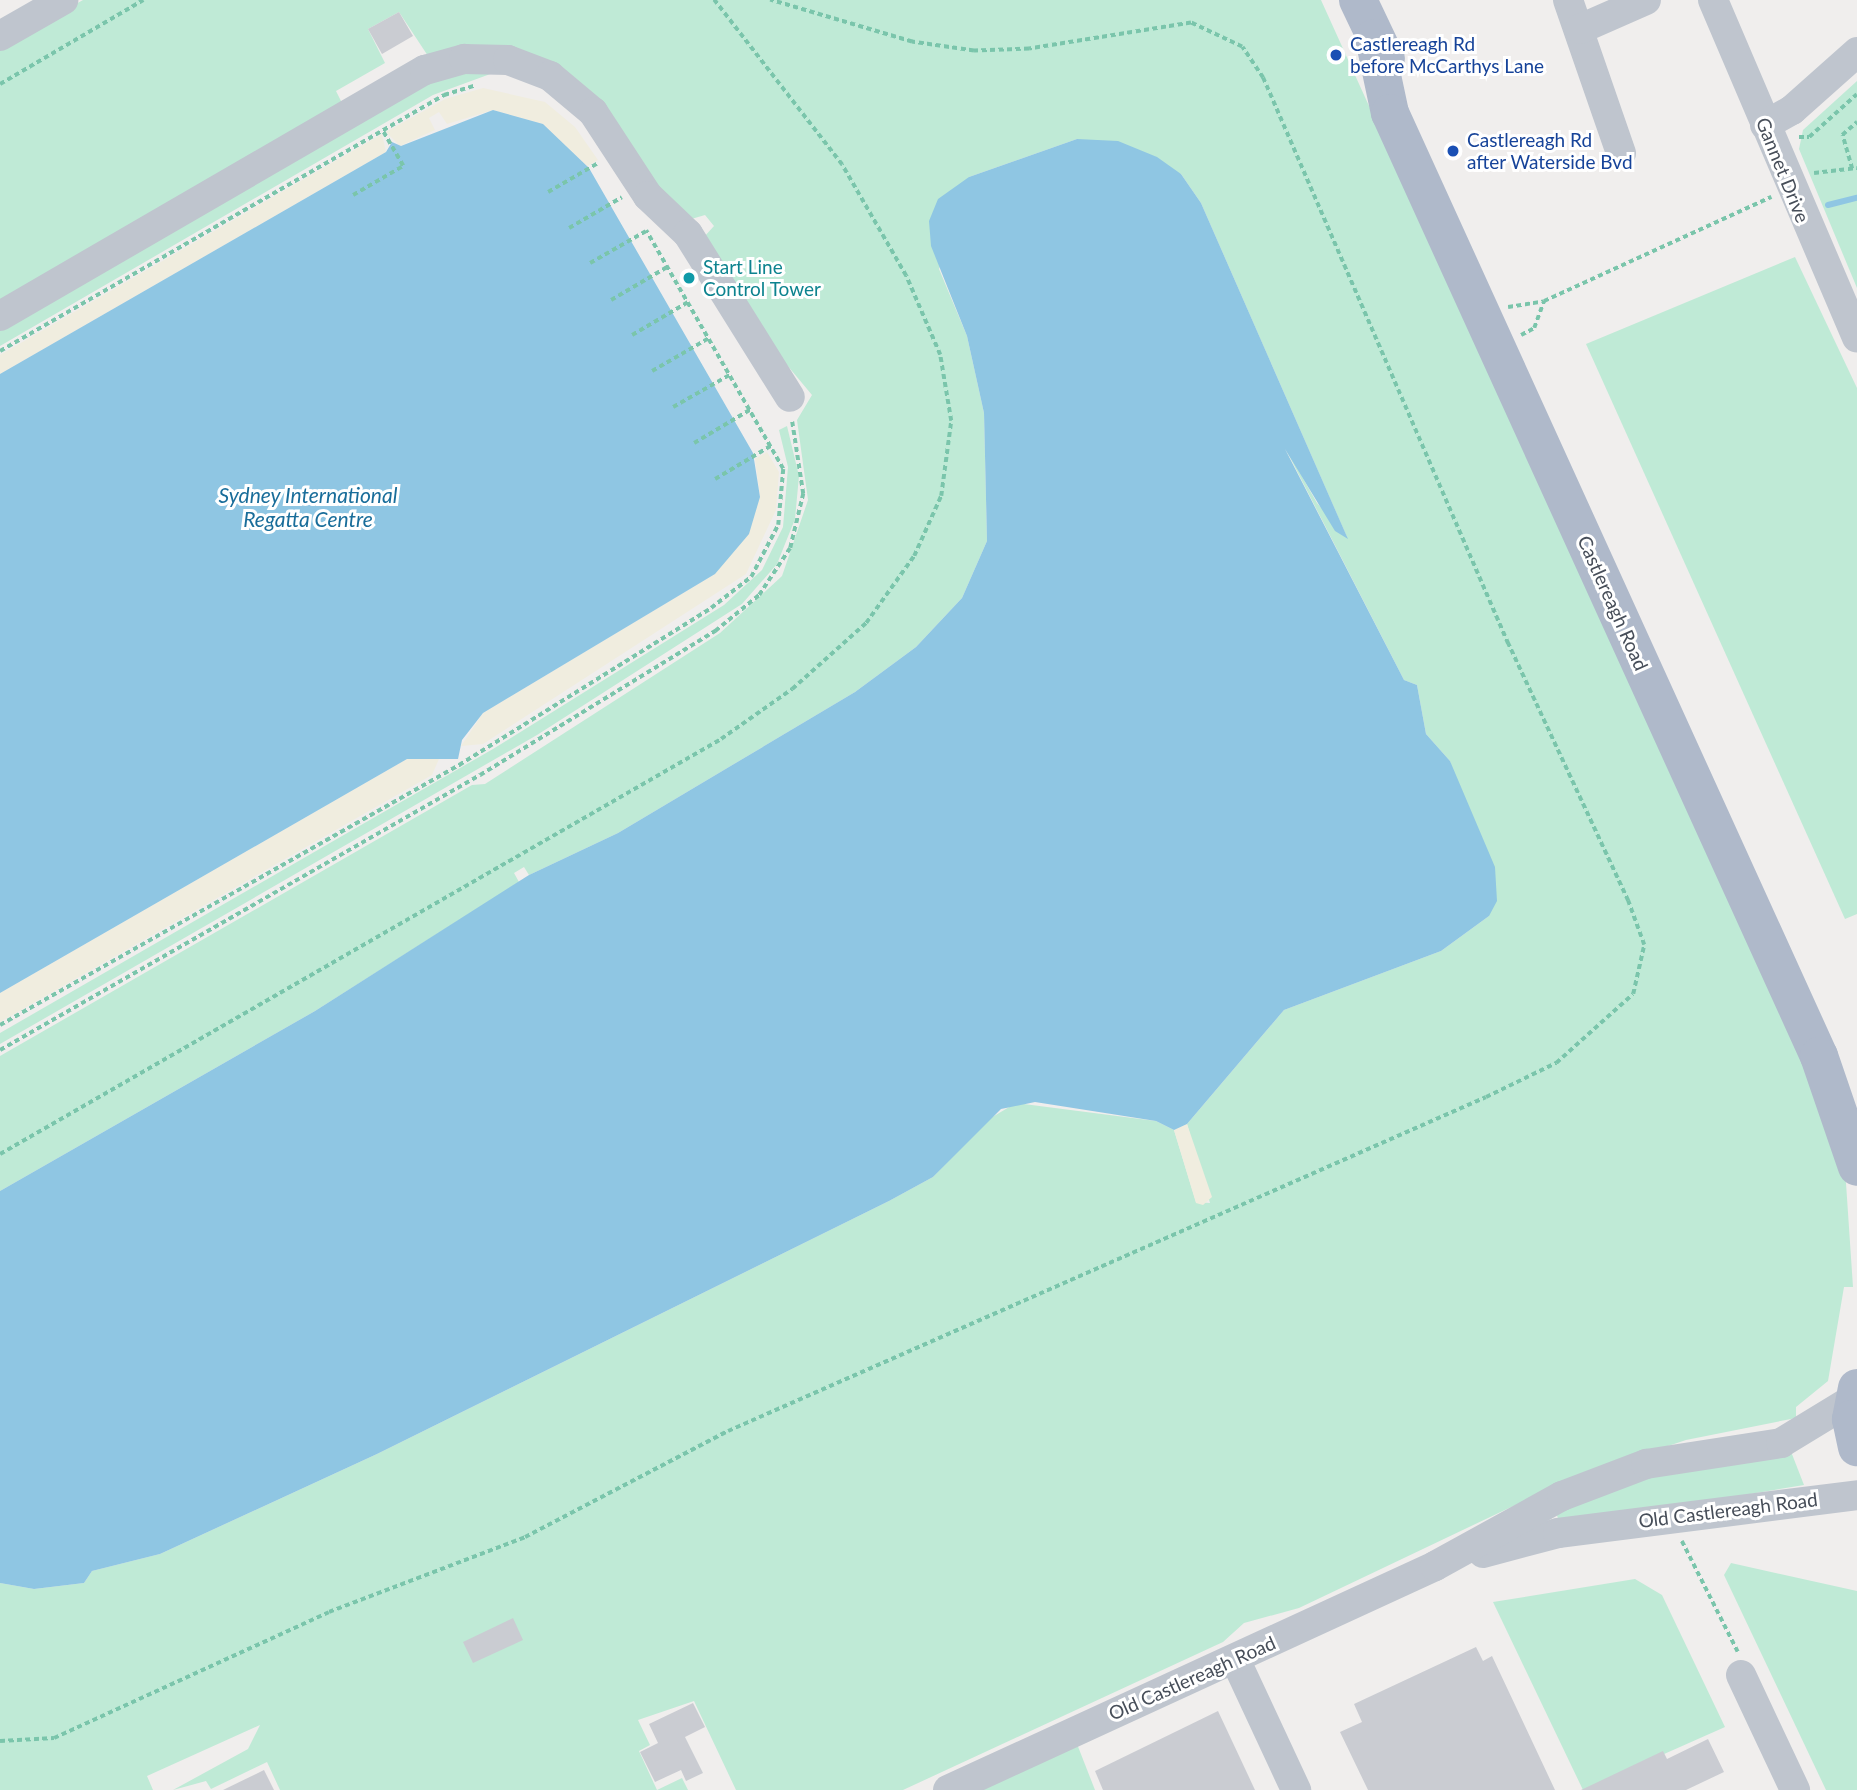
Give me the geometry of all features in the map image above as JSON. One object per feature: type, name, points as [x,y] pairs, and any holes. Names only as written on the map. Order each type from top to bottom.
[{"type":"main road","name":"Castlereagh Road","points":[[1358,0],[1374,37],[1411,100],[1857,1077]]},
{"type":"main road","name":"Castlereagh Road","points":[[1374,37],[1390,113],[1819,1056],[1857,1167]]},
{"type":"main road","points":[[1855,1394],[1857,1447]]},
{"type":"street","points":[[0,36],[63,0]]},
{"type":"street","points":[[1567,0],[1580,29],[1588,72],[1621,153]]},
{"type":"street","points":[[1580,29],[1646,0]]},
{"type":"street","name":"Gannet Drive","points":[[1713,0],[1790,191],[1857,338]]},
{"type":"street","points":[[1765,125],[1792,110],[1857,52]]},
{"type":"street","points":[[0,316],[425,70],[464,59],[497,59],[550,76],[593,112],[648,196],[688,234],[790,397]]},
{"type":"street","name":"Old Castlereagh Road","points":[[948,1790],[1435,1566],[1613,1475],[1693,1454],[1781,1443],[1855,1394]]},
{"type":"street","name":"Old Castlereagh Road","points":[[1435,1566],[1558,1533],[1671,1516],[1857,1496]]},
{"type":"street","points":[[1235,1659],[1296,1790]]},
{"type":"street","points":[[1741,1675],[1795,1790]]},
{"type":"path","points":[[0,84],[143,0]]},
{"type":"path","points":[[0,1154],[721,739],[792,689],[866,623],[914,556],[941,496],[951,421],[940,355],[906,276],[842,164],[715,0]]},
{"type":"path","points":[[0,1741],[54,1738],[330,1612],[525,1537],[729,1430],[1486,1097],[1556,1063],[1633,994],[1644,945],[1628,901],[1508,644],[1263,78],[1242,47],[1191,23],[1028,49],[974,51],[912,42],[770,0]]},
{"type":"path","points":[[0,351],[444,95],[483,85]]},
{"type":"path","points":[[1513,322],[1544,301],[1790,191],[1814,173],[1854,169],[1842,135],[1857,122]]},
{"type":"path","points":[[354,195],[403,166],[382,130]]},
{"type":"path","points":[[598,151],[610,172]]},
{"type":"path","points":[[548,192],[599,162]]},
{"type":"path","points":[[617,183],[630,204]]},
{"type":"path","points":[[569,228],[620,198]]},
{"type":"path","points":[[0,1025],[459,765],[737,589],[762,561],[780,516],[783,469],[772,445],[641,222]]},
{"type":"path","points":[[590,263],[646,231]]},
{"type":"path","points":[[611,300],[667,267]]},
{"type":"path","points":[[1513,322],[1534,328],[1544,301]]},
{"type":"path","points":[[632,335],[688,302]]},
{"type":"path","points":[[652,371],[709,338]]},
{"type":"path","points":[[673,407],[731,374]]},
{"type":"path","points":[[0,1050],[480,775],[738,612],[782,566],[801,515],[802,458],[790,397]]},
{"type":"path","points":[[694,443],[751,409]]},
{"type":"path","points":[[715,479],[772,445]]},
{"type":"path","points":[[1671,1516],[1737,1642],[1741,1675]]},
{"type":"green space","points":[[83,0],[1321,0],[1831,1126],[1846,1183],[1853,1287],[1844,1287],[1828,1381],[1796,1407],[1796,1418],[1686,1440],[1572,1478],[1299,1608],[1244,1623],[1223,1642],[903,1790],[736,1790],[694,1701],[638,1720],[650,1745],[639,1751],[657,1790],[280,1790],[267,1762],[211,1789],[206,1781],[173,1790],[248,1749],[260,1725],[147,1776],[153,1790],[0,1790],[0,1583],[34,1589],[84,1583],[92,1571],[160,1554],[377,1454],[933,1177],[989,1119],[1016,1103],[1156,1121],[1174,1130],[1196,1202],[1210,1203],[1187,1124],[1284,1010],[1441,951],[1489,916],[1450,761],[1426,734],[1417,685],[1404,680],[1280,438],[1317,503],[1347,537],[1201,203],[1181,174],[1077,139],[969,177],[939,269],[967,336],[984,413],[987,541],[962,598],[916,647],[855,692],[618,833],[529,875],[524,867],[514,873],[519,882],[315,1011],[0,1191],[0,1056],[472,785],[485,784],[720,633],[782,576],[808,500],[797,420],[812,395],[772,347],[704,237],[714,226],[705,215],[688,220],[655,191],[604,110],[471,48],[428,56],[399,12],[368,29],[385,63],[336,91],[343,105],[0,304],[0,47]]},
{"type":"green space","points":[[493,73],[433,95],[0,346],[0,326],[435,74]]},
{"type":"green space","points":[[1857,81],[1857,288],[1799,149],[1803,130]]},
{"type":"green space","points":[[1795,257],[1857,388],[1857,914],[1845,919],[1586,344]]},
{"type":"green space","points":[[787,426],[799,476],[795,519],[777,564],[742,604],[537,735],[0,1044],[0,1033],[493,749],[724,605],[762,570],[783,527],[788,467],[779,430]]},
{"type":"green space","points":[[1790,1449],[1804,1485],[1560,1526],[1555,1508],[1637,1477]]},
{"type":"green space","points":[[1731,1563],[1857,1591],[1857,1790],[1826,1790],[1724,1575]]},
{"type":"green space","points":[[1635,1579],[1662,1595],[1725,1727],[1583,1790],[1493,1602]]},
{"type":"green space","points":[[1077,1744],[1095,1790],[977,1790]]},
{"type":"green space","points":[[682,1778],[688,1790],[657,1790]]},
{"type":"sand","points":[[483,88],[545,102],[575,127],[598,160],[587,166],[543,124],[493,110],[447,124],[439,112],[429,118],[435,130],[400,146],[386,132],[445,99]]},
{"type":"sand","points":[[382,134],[386,152],[0,374],[0,355]]},
{"type":"sand","points":[[767,452],[779,472],[776,510],[746,574],[483,744],[461,746],[483,713],[715,574],[760,497],[755,459]]},
{"type":"sand","points":[[426,754],[439,759],[432,775],[0,1022],[0,993],[407,759]]},
{"type":"sand","points":[[1187,1124],[1212,1197],[1203,1205],[1196,1203],[1174,1130]]},
{"type":"water","name":"Sydney International Regatta Centre","points":[[493,110],[543,124],[589,168],[753,453],[760,497],[749,534],[715,574],[483,713],[462,740],[458,759],[407,759],[0,993],[0,374],[386,152],[392,142],[401,146]]},
{"type":"water","points":[[1077,139],[1118,141],[1157,157],[1181,174],[1201,203],[1348,539],[1335,531],[1285,449],[1404,680],[1417,685],[1426,734],[1450,761],[1495,867],[1497,901],[1489,916],[1441,951],[1284,1010],[1187,1124],[1174,1130],[1156,1121],[1035,1102],[1001,1109],[933,1177],[377,1454],[160,1554],[92,1571],[84,1583],[34,1589],[0,1583],[0,1191],[315,1011],[529,875],[618,833],[855,692],[916,647],[962,598],[987,541],[984,413],[967,336],[931,246],[929,221],[938,199],[969,177]]},
{"type":"building","points":[[399,12],[413,36],[382,54],[368,29]]},
{"type":"building","points":[[513,1618],[523,1640],[473,1663],[463,1642]]},
{"type":"building","points":[[1476,1647],[1483,1661],[1492,1656],[1555,1790],[1368,1790],[1340,1732],[1362,1722],[1354,1704]]},
{"type":"building","points":[[693,1703],[705,1727],[685,1737],[703,1773],[686,1781],[681,1770],[655,1782],[640,1752],[658,1743],[649,1724]]},
{"type":"building","points":[[1218,1711],[1255,1790],[1103,1790],[1095,1771]]},
{"type":"building","points":[[1708,1739],[1724,1772],[1686,1790],[1581,1790],[1663,1751],[1667,1759]]},
{"type":"building","points":[[264,1770],[274,1790],[223,1790]]},
{"type":"waterway","points":[[1828,205],[1857,198]]},
{"type":"place","name":"Castlereagh Rd before McCarthys Lane","points":[[1336,55]]},
{"type":"place","name":"Castlereagh Rd after Waterside Bvd","points":[[1453,151]]},
{"type":"place","name":"Start Line Control Tower","points":[[689,278]]}]
